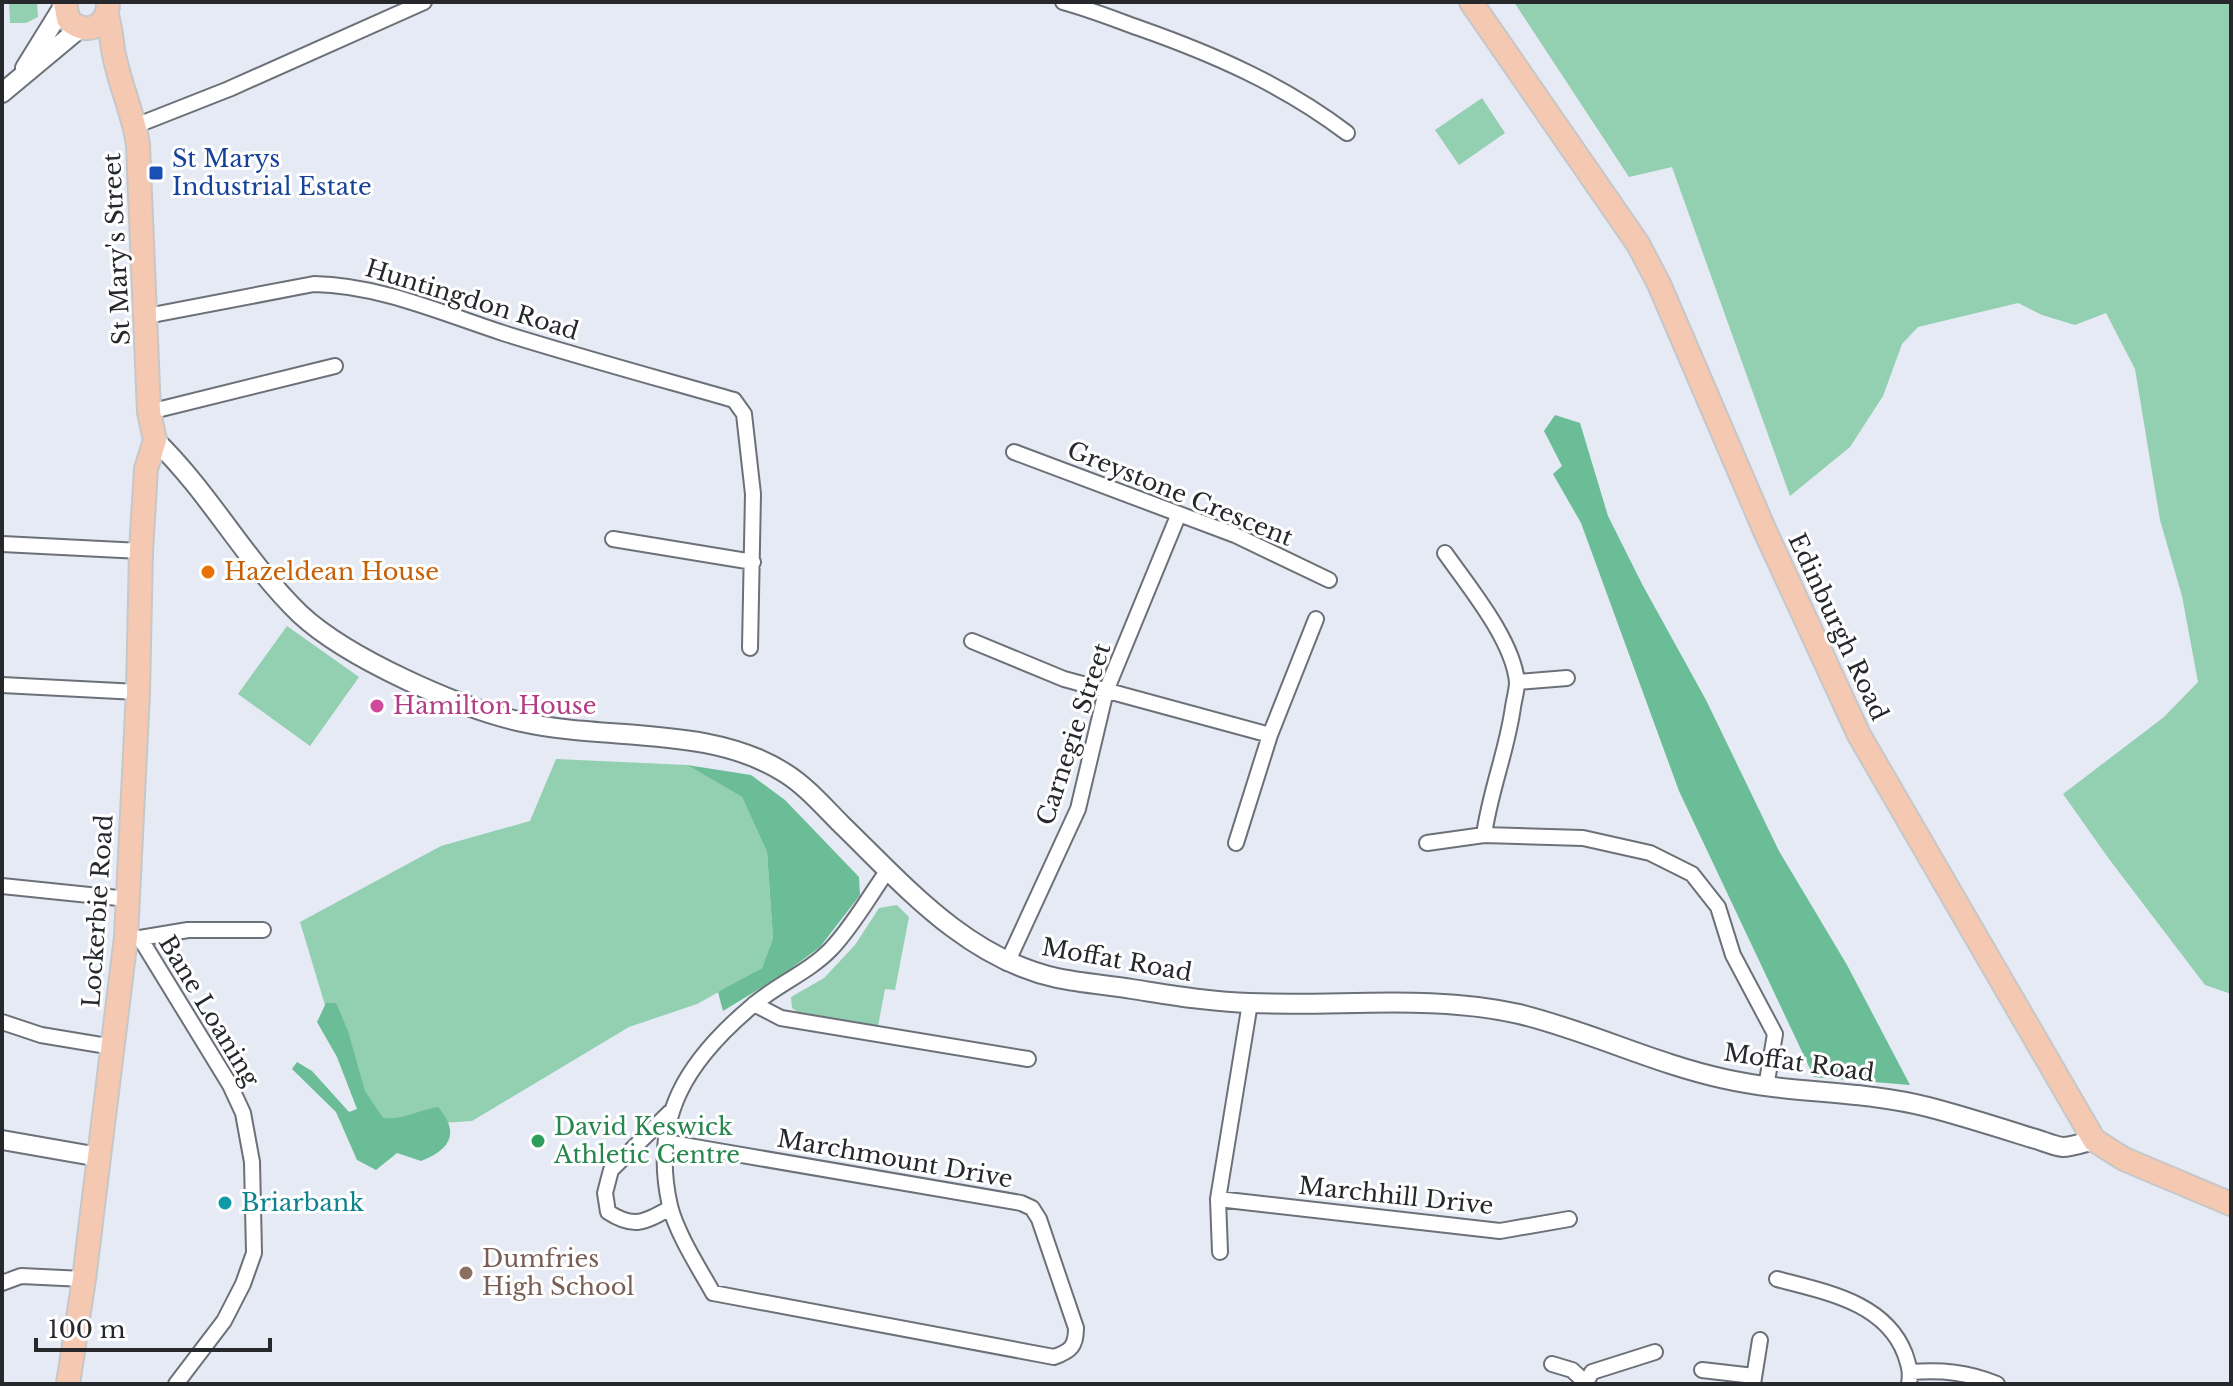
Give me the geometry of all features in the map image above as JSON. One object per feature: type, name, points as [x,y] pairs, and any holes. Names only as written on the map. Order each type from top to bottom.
[{"type":"main road","name":"Edinburgh Road","points":[[1471,2],[1638,244],[1659,284],[1765,531],[1859,735],[2094,1140],[2124,1159],[2231,1204]]},
{"type":"main road","name":"St Mary's Street","points":[[64,4],[68,19],[114,58]]},
{"type":"main road","name":"St Mary's Street","points":[[107,9],[113,32],[114,58],[135,126],[147,316],[149,412],[155,440]]},
{"type":"main road","points":[[83,29],[99,25],[107,9]]},
{"type":"main road","name":"Lockerbie Road","points":[[68,1384],[113,1047],[133,937],[128,899],[141,551],[146,469],[155,440]]},
{"type":"street","points":[[135,126],[229,89],[424,2]]},
{"type":"street","points":[[1063,2],[1187,45],[1244,71],[1313,107],[1347,133]]},
{"type":"street","points":[[19,77],[64,4]]},
{"type":"street","points":[[2,93],[83,29]]},
{"type":"street","name":"Huntingdon Road","points":[[147,316],[314,284],[337,284],[369,290],[531,342],[734,400],[744,414],[752,480],[753,562]]},
{"type":"street","points":[[149,412],[335,366]]},
{"type":"street","name":"Moffat Road","points":[[155,440],[202,491],[269,579],[300,614],[326,636],[446,697],[515,720],[686,741],[732,749],[762,760],[788,774],[914,896],[975,946],[1007,963],[1056,978],[1209,1000],[1250,1003],[1429,1003],[1516,1013],[1719,1078],[1766,1087],[1927,1107],[2062,1147],[2094,1140]]},
{"type":"street","name":"Greystone Crescent","points":[[1014,452],[1235,535],[1329,580]]},
{"type":"street","name":"Carnegie Street","points":[[1007,963],[1078,809],[1106,691],[1178,516]]},
{"type":"street","points":[[613,539],[753,562],[750,648]]},
{"type":"street","points":[[2,544],[141,551]]},
{"type":"street","points":[[1445,553],[1489,613],[1504,642],[1517,682],[1510,730],[1488,808],[1484,835]]},
{"type":"street","points":[[1236,843],[1270,735],[1316,619]]},
{"type":"street","points":[[972,641],[1064,679],[1270,735]]},
{"type":"street","points":[[1517,682],[1567,678]]},
{"type":"street","points":[[2,685],[138,692]]},
{"type":"street","points":[[1427,843],[1484,835],[1583,838],[1650,853],[1692,874],[1718,907],[1733,955],[1775,1034],[1766,1087]]},
{"type":"street","points":[[670,1112],[611,1170],[605,1193],[608,1212],[624,1222],[645,1222],[670,1208],[666,1142],[670,1112],[681,1086],[705,1050],[754,1004],[831,949],[888,870]]},
{"type":"street","points":[[2,886],[128,899]]},
{"type":"street","points":[[133,937],[188,930],[263,930]]},
{"type":"street","name":"Bane Loaning","points":[[133,937],[230,1085],[243,1113],[252,1162],[254,1253],[224,1321],[176,1384]]},
{"type":"street","points":[[1220,1252],[1218,1199],[1250,1003]]},
{"type":"street","points":[[754,1004],[781,1018],[1028,1059]]},
{"type":"street","points":[[2,1022],[41,1035],[113,1047]]},
{"type":"street","points":[[2,1140],[99,1157]]},
{"type":"street","name":"Marchmount Drive","points":[[666,1142],[1021,1203],[1032,1208],[1039,1219],[1076,1328],[1076,1341],[1070,1351],[1054,1357],[713,1293],[670,1208]]},
{"type":"street","name":"Marchhill Drive","points":[[1218,1199],[1500,1231],[1569,1219]]},
{"type":"street","points":[[2,1283],[21,1276],[84,1279]]},
{"type":"street","points":[[1777,1279],[1855,1303],[1882,1319],[1901,1343],[1910,1378],[1949,1370],[1997,1384]]},
{"type":"street","points":[[1702,1370],[1753,1380],[1760,1340]]},
{"type":"street","points":[[1552,1364],[1572,1370],[1585,1383],[1592,1372],[1655,1352]]},
{"type":"green space","points":[[9,2],[37,2],[38,17],[26,23],[10,23]]},
{"type":"green space","points":[[1514,2],[2231,2],[2231,994],[2205,985],[2063,794],[2164,717],[2198,682],[2182,596],[2160,520],[2135,369],[2106,313],[2075,325],[2042,315],[2018,303],[1918,327],[1902,344],[1883,396],[1850,447],[1790,496],[1672,167],[1629,177]]},
{"type":"green space","points":[[1482,98],[1505,133],[1459,165],[1435,130]]},
{"type":"green space","points":[[1555,415],[1580,423],[1608,516],[1706,700],[1779,851],[1847,965],[1910,1085],[1814,1077],[1679,791],[1581,523],[1553,474],[1562,466],[1544,431]]},
{"type":"green space","points":[[287,626],[359,677],[310,746],[238,694]]},
{"type":"green space","points":[[556,759],[687,765],[742,797],[767,852],[773,938],[762,968],[697,1004],[629,1027],[472,1121],[410,1125],[377,1135],[352,1095],[300,922],[441,846],[530,821]]},
{"type":"green space","points":[[687,765],[751,775],[785,800],[859,877],[860,895],[820,947],[782,975],[723,1011],[718,992],[762,968],[773,938],[767,852],[742,797]]},
{"type":"green space","points":[[897,905],[909,917],[895,990],[885,989],[878,1026],[798,1012],[792,1008],[791,997],[824,978],[855,945],[879,908]]},
{"type":"green space","points":[[326,1003],[336,1003],[348,1031],[365,1091],[383,1118],[398,1118],[438,1107],[445,1116],[449,1124],[449,1139],[431,1157],[421,1161],[397,1153],[376,1170],[357,1160],[336,1112],[292,1069],[297,1062],[312,1071],[349,1112],[357,1109],[337,1057],[317,1022]]},
{"type":"place","name":"St Marys Industrial Estate","points":[[156,173]]},
{"type":"place","name":"Hazeldean House","points":[[208,572]]},
{"type":"place","name":"Hamilton House","points":[[377,706]]},
{"type":"place","name":"David Keswick Athletic Centre","points":[[538,1141]]},
{"type":"place","name":"Briarbank","points":[[225,1203]]},
{"type":"place","name":"Dumfries High School","points":[[466,1273]]}]
